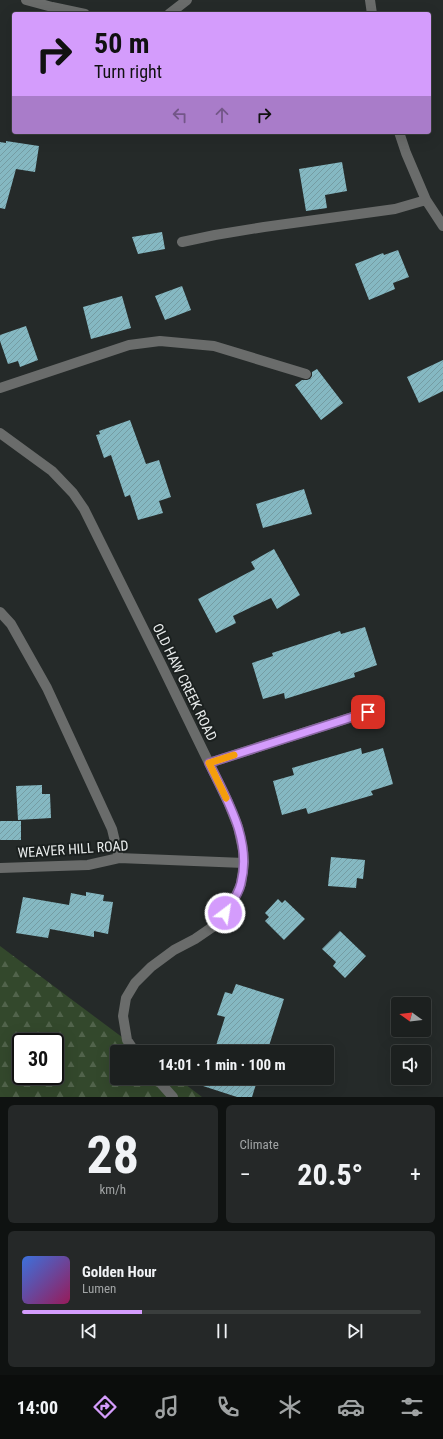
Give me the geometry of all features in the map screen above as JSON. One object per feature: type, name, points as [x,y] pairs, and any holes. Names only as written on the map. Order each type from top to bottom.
[{"type":"street","points":[[26,0],[76,12]]},
{"type":"street","points":[[172,12],[187,0]]},
{"type":"street","points":[[370,0],[372,12]]},
{"type":"street","points":[[400,134],[426,200],[443,226]]},
{"type":"street","points":[[182,242],[264,227],[395,210],[426,200]]},
{"type":"street","points":[[0,388],[129,345],[160,341],[214,346],[306,374]]},
{"type":"street","name":"OLD HAW CREEK ROAD","points":[[0,433],[52,471],[84,509],[228,802],[238,827],[243,850],[244,863],[241,884],[233,902],[214,926],[156,962],[134,983],[126,998],[123,1016],[127,1040],[130,1045]]},
{"type":"street","points":[[0,612],[11,624],[47,688],[112,829],[120,858]]},
{"type":"street","points":[[209,763],[368,712]]},
{"type":"street","name":"WEAVER HILL ROAD","points":[[0,868],[88,865],[120,858],[244,863]]},
{"type":"street","points":[[162,1085],[173,1097]]},
{"type":"green space","points":[[0,946],[133,1045],[110,1045],[110,1085],[186,1085],[202,1097],[0,1097]]},
{"type":"building","points":[[6,141],[39,146],[35,172],[16,169],[5,209],[0,208],[0,142],[6,143]]},
{"type":"building","points":[[342,162],[347,191],[325,195],[327,208],[306,211],[299,169]]},
{"type":"building","points":[[162,232],[165,249],[138,254],[132,237]]},
{"type":"building","points":[[398,250],[409,277],[393,283],[395,289],[369,300],[355,264],[383,253],[384,255]]},
{"type":"building","points":[[182,286],[191,310],[165,320],[155,296]]},
{"type":"building","points":[[122,296],[131,328],[91,339],[83,307]]},
{"type":"building","points":[[26,326],[38,360],[20,367],[18,361],[8,364],[0,341],[0,335]]},
{"type":"building","points":[[443,360],[443,391],[419,403],[407,377]]},
{"type":"building","points":[[317,369],[343,403],[321,420],[295,385],[302,380],[310,379],[312,372]]},
{"type":"building","points":[[130,420],[146,464],[159,460],[171,497],[159,501],[163,513],[138,520],[130,495],[125,497],[111,455],[104,458],[96,435],[100,434],[99,431]]},
{"type":"building","points":[[304,489],[312,514],[263,528],[256,504]]},
{"type":"building","points":[[274,549],[300,595],[277,609],[271,598],[233,616],[236,623],[216,633],[198,599],[255,569],[251,562]]},
{"type":"building","points":[[365,627],[377,665],[354,673],[355,677],[285,699],[284,693],[263,699],[252,663],[273,656],[272,653],[340,631],[341,634]]},
{"type":"building","points":[[361,748],[362,754],[383,748],[393,784],[371,791],[373,795],[308,814],[306,808],[282,815],[273,781],[294,775],[292,768]]},
{"type":"building","points":[[42,785],[42,794],[50,794],[51,818],[18,820],[16,786]]},
{"type":"building","points":[[0,821],[21,821],[21,840],[0,840]]},
{"type":"building","points":[[331,857],[365,860],[363,879],[357,878],[356,888],[328,886]]},
{"type":"building","points":[[86,892],[104,895],[103,901],[113,902],[108,934],[94,931],[94,937],[50,929],[48,938],[16,933],[23,897],[69,905],[71,893],[86,896]]},
{"type":"building","points":[[278,899],[282,903],[285,900],[305,919],[284,940],[265,921],[269,917],[265,913]]},
{"type":"building","points":[[340,931],[366,956],[345,978],[333,966],[336,962],[322,949]]},
{"type":"building","points":[[236,984],[284,999],[269,1045],[216,1045],[225,1017],[217,1015],[225,992],[232,994]]},
{"type":"building","points":[[256,1085],[252,1097],[237,1097],[203,1086]]},
{"type":"slow traffic","points":[[226,798],[209,763],[234,755]]},
{"type":"route","points":[[225,913],[233,902],[241,884],[244,863],[243,850],[238,827],[228,802],[209,763],[368,712]]}]
